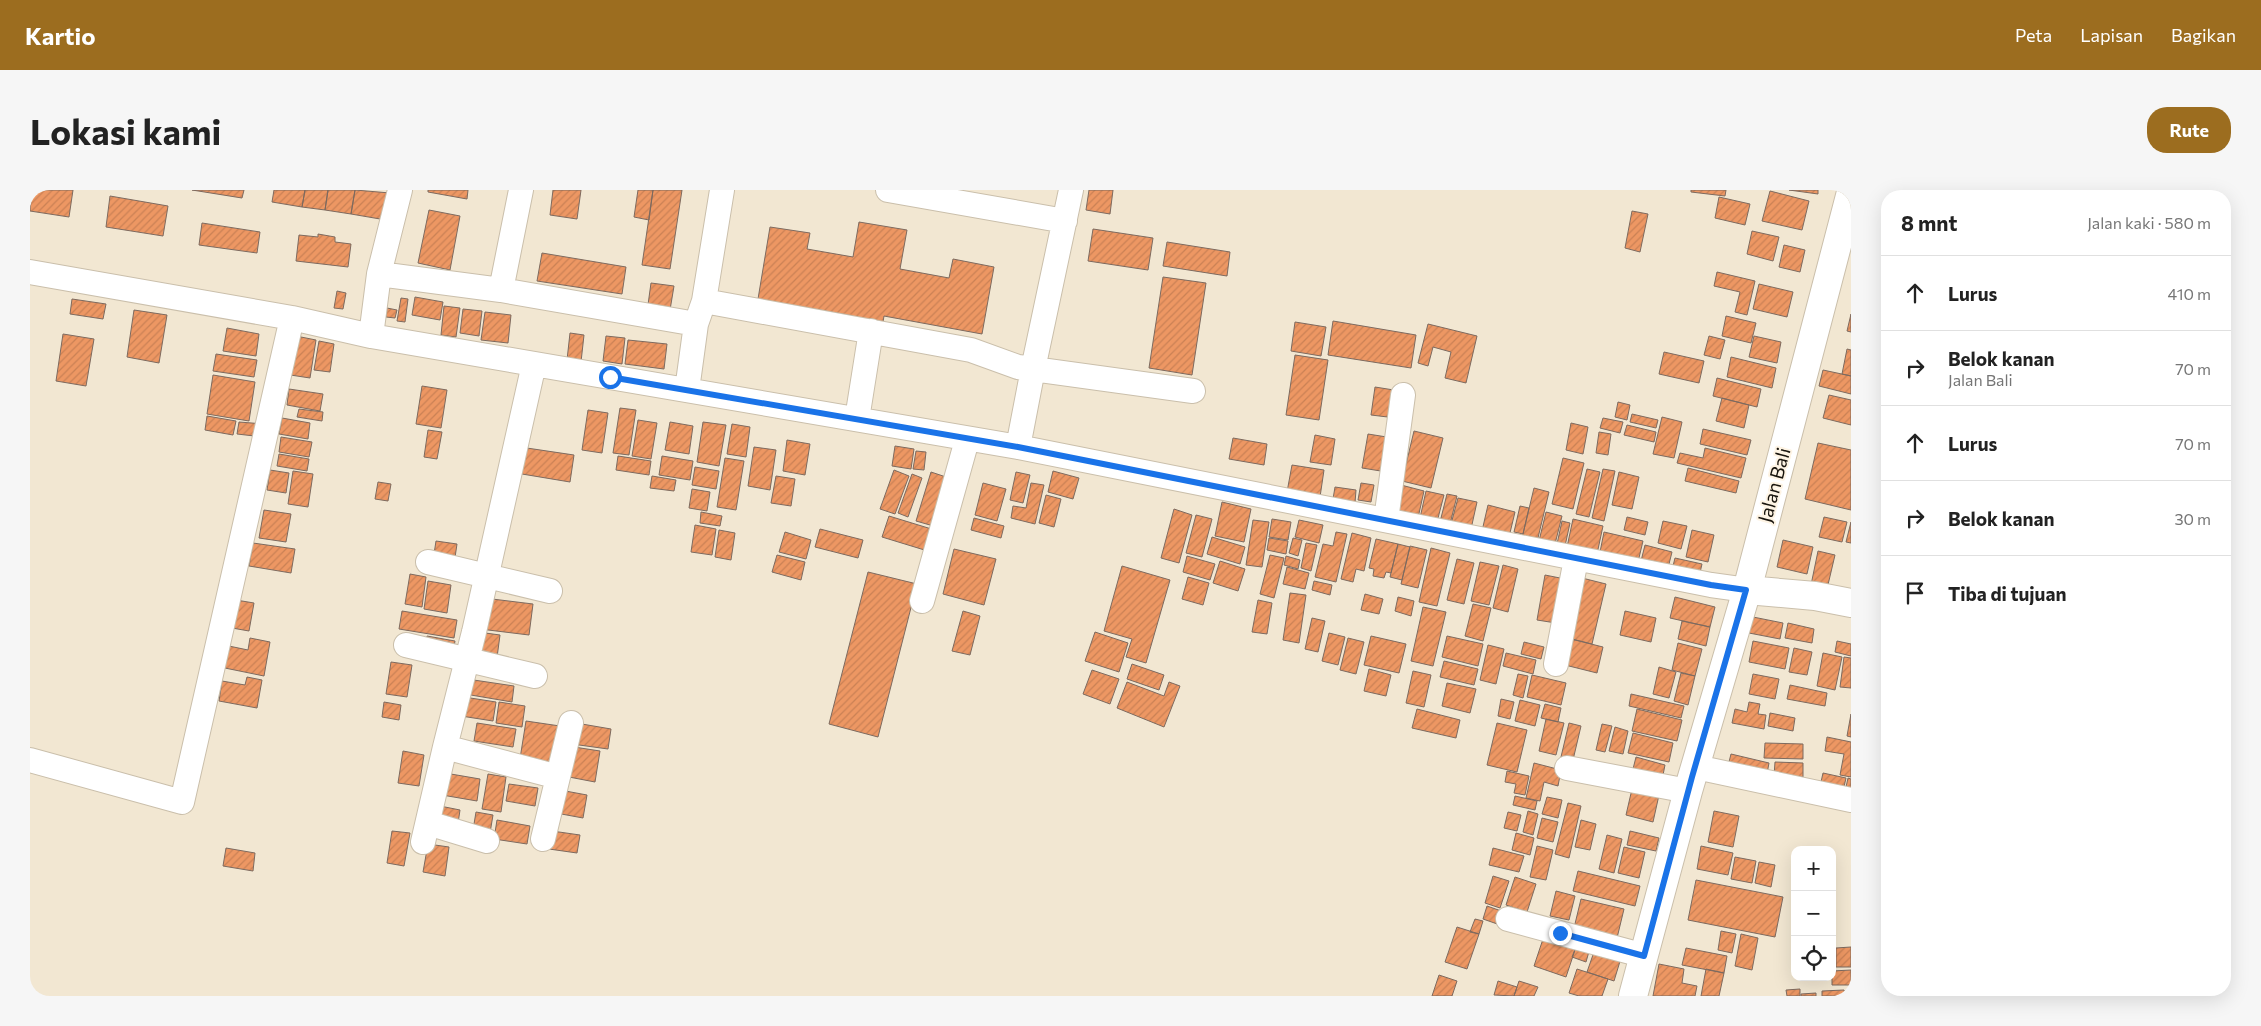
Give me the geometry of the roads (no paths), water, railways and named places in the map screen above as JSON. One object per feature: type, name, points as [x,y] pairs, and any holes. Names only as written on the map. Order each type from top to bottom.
[{"type":"main road","name":"Jalan Bali","points":[[1633,996],[1692,778],[1746,590],[1851,192]]},
{"type":"main road","points":[[1746,590],[1815,596],[1851,603]]},
{"type":"street","points":[[371,336],[379,274],[400,190]]},
{"type":"street","points":[[501,290],[521,190]]},
{"type":"street","points":[[687,390],[696,324],[704,301],[722,190]]},
{"type":"street","points":[[888,190],[1065,221]]},
{"type":"street","points":[[1018,447],[1071,190]]},
{"type":"street","points":[[30,272],[292,318],[371,336],[856,419],[967,440],[1018,447],[1711,585],[1746,590]]},
{"type":"street","points":[[379,274],[501,290],[696,324]]},
{"type":"street","points":[[704,301],[971,350],[1018,367],[1192,391]]},
{"type":"street","points":[[30,760],[182,802],[292,318]]},
{"type":"street","points":[[856,419],[871,331]]},
{"type":"street","points":[[488,841],[426,832],[468,659],[534,364]]},
{"type":"street","points":[[1386,520],[1403,395]]},
{"type":"street","points":[[922,601],[967,440]]},
{"type":"street","points":[[1556,664],[1576,558]]},
{"type":"street","points":[[428,562],[550,591]]},
{"type":"street","points":[[406,645],[535,676]]},
{"type":"street","points":[[543,839],[571,723]]},
{"type":"street","points":[[445,748],[558,777]]},
{"type":"street","points":[[1567,768],[1692,778],[1851,800]]},
{"type":"street","points":[[1508,919],[1644,956]]}]
